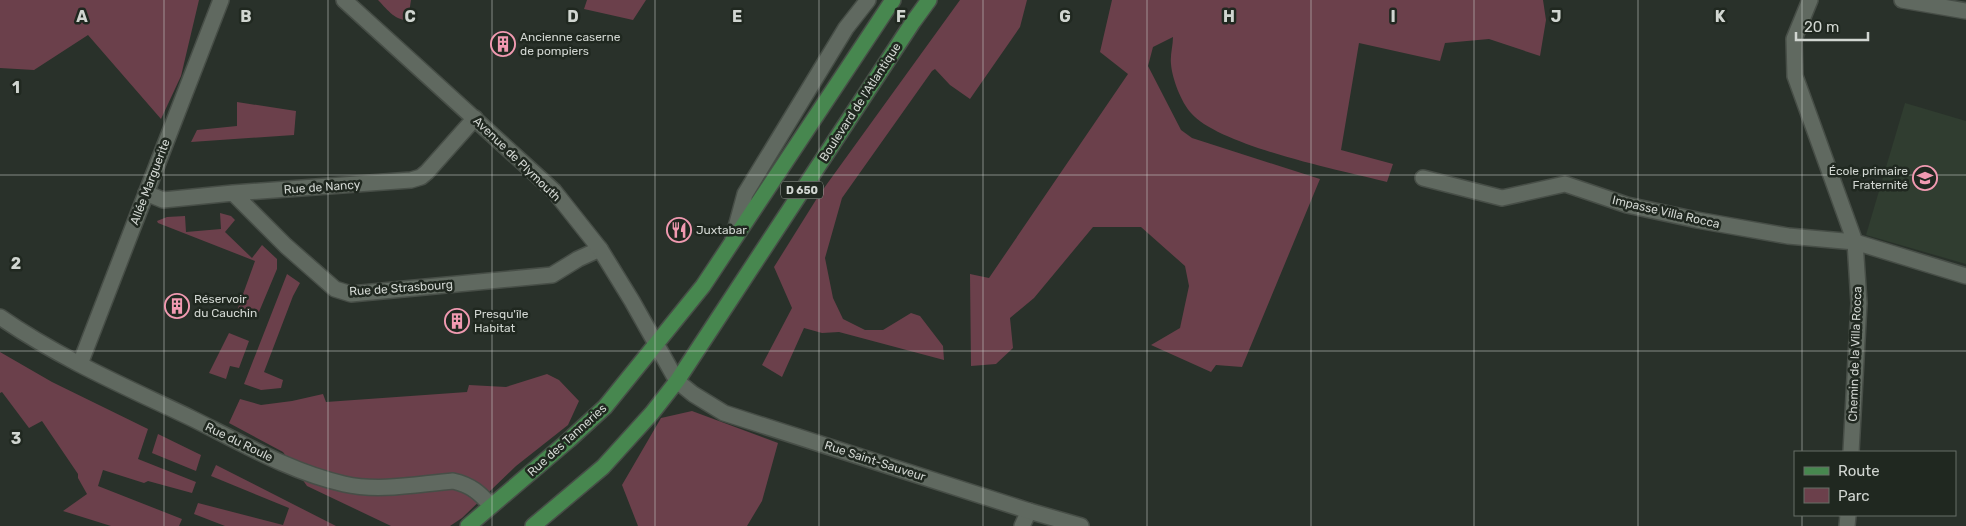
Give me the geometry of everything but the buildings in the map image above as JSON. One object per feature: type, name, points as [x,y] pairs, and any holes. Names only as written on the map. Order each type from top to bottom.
[{"type":"main road","name":"D 650","points":[[656,345],[702,286],[732,243],[893,0]]},
{"type":"main road","name":"Boulevard de l'Atlantique","points":[[677,381],[912,22],[929,0]]},
{"type":"main road","name":"Rue des Tanneries","points":[[468,526],[605,407],[656,345]]},
{"type":"main road","name":"D 650","points":[[533,526],[604,467],[652,413],[677,381]]},
{"type":"street","name":"Allée Marguerite","points":[[80,364],[221,0]]},
{"type":"street","name":"Avenue de Plymouth","points":[[344,0],[554,191],[600,249],[677,381]]},
{"type":"street","points":[[732,243],[745,194],[846,28],[868,0]]},
{"type":"street","name":"Chemin de la Villa Rocca","points":[[1810,0],[1794,39],[1795,76],[1855,242],[1859,303],[1851,451]]},
{"type":"street","points":[[1902,0],[1966,11]]},
{"type":"street","name":"Rue de Nancy","points":[[146,193],[163,200],[416,178],[428,172],[475,118]]},
{"type":"street","name":"Impasse Villa Rocca","points":[[1423,178],[1502,198],[1565,184],[1626,205],[1696,220],[1788,236],[1855,242],[1966,276]]},
{"type":"street","name":"Rue de Strasbourg","points":[[233,193],[286,246],[335,289],[351,294],[552,276],[578,259],[600,249]]},
{"type":"street","name":"Rue du Roule","points":[[0,317],[80,364],[299,470],[344,484],[375,487],[453,481],[466,484],[475,489],[492,506]]},
{"type":"street","name":"Rue Saint-Sauveur","points":[[677,381],[693,394],[724,413],[1081,526]]},
{"type":"street","points":[[1022,526],[1029,511]]},
{"type":"shaded area","name":"École primaire Fraternité","points":[[1905,103],[1966,121],[1966,264],[1866,235]]},
{"type":"green space","points":[[0,0],[199,0],[181,76],[161,119],[88,35],[34,70],[0,68]]},
{"type":"green space","points":[[378,0],[411,0],[408,20],[395,16]]},
{"type":"green space","points":[[587,0],[646,0],[633,20],[584,9]]},
{"type":"green space","points":[[960,0],[1027,0],[1020,27],[970,99],[950,85],[935,69],[932,71],[842,198],[825,258],[833,298],[843,319],[865,330],[883,330],[911,313],[920,316],[943,346],[944,360],[839,332],[822,333],[804,328],[782,377],[762,365],[792,308],[774,267],[819,195]]},
{"type":"green space","points":[[1112,0],[1543,0],[1546,20],[1540,56],[1489,39],[1445,43],[1440,61],[1359,43],[1341,150],[1393,164],[1387,182],[1283,156],[1227,136],[1206,125],[1191,113],[1178,90],[1171,64],[1173,37],[1153,47],[1148,66],[1181,130],[1192,138],[1320,179],[1242,367],[1216,365],[1211,372],[1151,345],[1180,328],[1189,286],[1185,266],[1141,227],[1093,227],[1034,298],[1010,318],[1013,348],[996,364],[971,366],[970,274],[989,278],[1128,74],[1100,52]]},
{"type":"green space","points":[[237,102],[296,111],[294,135],[191,142],[197,130],[237,126]]},
{"type":"green space","points":[[220,213],[231,216],[235,220],[225,232],[252,258],[262,245],[277,259],[277,269],[256,319],[234,319],[255,261],[157,221],[167,217],[185,216],[186,232],[221,229]]},
{"type":"green space","points":[[287,274],[300,283],[293,296],[264,372],[283,380],[281,388],[261,390],[244,384]]},
{"type":"green space","points":[[229,333],[249,341],[239,368],[230,366],[226,379],[209,373]]},
{"type":"green space","points":[[0,352],[52,382],[148,429],[138,459],[196,482],[192,493],[148,481],[144,483],[103,470],[98,486],[182,519],[179,526],[111,526],[63,511],[87,494],[78,478],[78,474],[42,421],[29,428],[2,392],[0,393]]},
{"type":"green space","points":[[547,374],[559,380],[579,401],[568,425],[516,466],[462,518],[450,526],[391,526],[307,486],[283,452],[229,423],[240,399],[261,405],[323,394],[326,402],[467,392],[469,385],[506,387]]},
{"type":"green space","points":[[692,411],[778,443],[762,501],[747,526],[638,526],[622,485],[661,418]]},
{"type":"green space","points":[[158,434],[201,455],[196,471],[152,453]]},
{"type":"green space","points":[[216,465],[336,526],[225,526],[194,514],[198,503],[283,525],[289,508],[211,476]]},
{"type":"place","name":"Ancienne caserne de pompiers","points":[[503,44]]},
{"type":"place","name":"École primaire Fraternité","points":[[1925,178]]},
{"type":"place","name":"Juxtabar","points":[[679,230]]},
{"type":"place","name":"Réservoir du Cauchin","points":[[177,306]]},
{"type":"place","name":"Presqu'île Habitat","points":[[457,321]]}]
